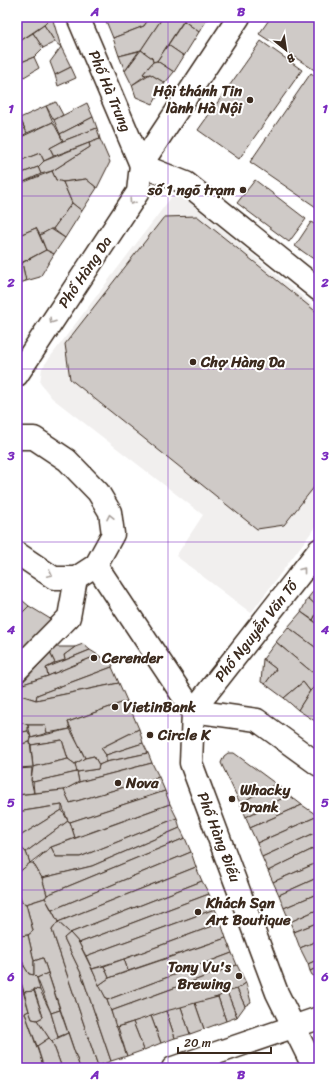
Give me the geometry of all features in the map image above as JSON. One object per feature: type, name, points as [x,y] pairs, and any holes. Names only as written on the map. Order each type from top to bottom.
[{"type":"street","name":"Phố Hà Trung","points":[[78,17],[141,165]]},
{"type":"street","points":[[240,17],[141,165],[186,184],[319,290]]},
{"type":"street","name":"Phố Hàng Da","points":[[17,375],[138,192],[141,165]]},
{"type":"street","points":[[17,438],[34,438],[67,460],[98,492],[110,512],[113,534],[96,565],[76,578],[54,578],[17,553]]},
{"type":"street","name":"Phố Nguyễn Văn Tố","points":[[193,711],[319,550]]},
{"type":"street","points":[[96,565],[193,711],[257,720],[319,765]]},
{"type":"street","points":[[17,670],[69,617],[76,578]]},
{"type":"street","name":"Phố Hàng Điếu","points":[[193,711],[191,763],[277,993],[314,1068]]},
{"type":"street","points":[[173,1068],[294,1028],[319,1018]]},
{"type":"shaded area","name":"Chợ Hàng Da","points":[[176,191],[319,310],[319,522],[251,613],[176,556],[203,515],[52,398],[40,383],[42,368]]},
{"type":"building","points":[[52,17],[44,25],[17,43],[18,18]]},
{"type":"building","points":[[52,17],[61,47],[55,42],[44,25]]},
{"type":"building","points":[[104,17],[116,17],[106,21]]},
{"type":"building","points":[[116,17],[150,17],[144,26],[113,38],[106,21]]},
{"type":"building","points":[[150,17],[163,17],[141,50],[119,56],[113,38],[144,26]]},
{"type":"building","points":[[163,17],[186,17],[157,61],[153,62],[152,58],[141,50]]},
{"type":"building","points":[[186,17],[209,17],[199,32],[184,21]]},
{"type":"building","points":[[271,17],[319,17],[319,73],[259,34]]},
{"type":"building","points":[[184,21],[199,32],[184,56],[168,45]]},
{"type":"building","points":[[44,25],[55,42],[43,48],[33,33]]},
{"type":"building","points":[[33,33],[43,48],[34,57],[19,63],[17,60],[17,43]]},
{"type":"building","name":"Hội thánh Tin lành Hà Nội","points":[[261,41],[302,70],[239,159],[198,130]]},
{"type":"building","points":[[168,45],[184,56],[174,72],[157,61]]},
{"type":"building","points":[[61,47],[71,67],[55,75],[50,62]]},
{"type":"building","points":[[141,50],[152,58],[153,62],[143,74],[146,75],[132,85],[125,71]]},
{"type":"building","points":[[139,51],[125,71],[119,56]]},
{"type":"building","points":[[34,57],[39,68],[24,77],[19,72],[19,63]]},
{"type":"building","points":[[17,60],[19,63],[19,72],[17,72]]},
{"type":"building","points":[[157,61],[174,72],[165,83],[150,74],[143,74],[153,62]]},
{"type":"building","points":[[71,67],[76,78],[58,86],[55,75]]},
{"type":"building","points":[[311,73],[319,79],[319,203],[316,207],[250,162]]},
{"type":"building","points":[[150,74],[165,83],[153,104],[136,97],[132,85]]},
{"type":"building","points":[[56,102],[63,115],[54,120],[46,106]]},
{"type":"building","points":[[87,103],[93,117],[60,134],[54,120]]},
{"type":"building","points":[[46,106],[53,122],[27,133],[20,118]]},
{"type":"building","points":[[17,114],[27,133],[17,139]]},
{"type":"building","points":[[93,117],[97,128],[63,141],[60,134]]},
{"type":"building","points":[[53,122],[63,141],[50,148],[54,156],[44,161],[40,153],[17,162],[17,139]]},
{"type":"building","points":[[97,128],[100,139],[54,156],[50,148],[63,141]]},
{"type":"building","points":[[100,139],[110,162],[97,188],[86,179],[63,182],[56,180],[52,171],[90,147],[89,143]]},
{"type":"building","points":[[89,143],[90,147],[52,171],[41,174],[38,167],[44,161]]},
{"type":"building","points":[[40,153],[44,161],[38,167],[17,175],[17,162]]},
{"type":"building","points":[[38,167],[41,174],[17,185],[17,175]]},
{"type":"building","points":[[52,171],[56,180],[63,182],[72,203],[53,229],[40,235],[36,228],[17,236],[17,185]]},
{"type":"building","points":[[86,179],[97,188],[82,211],[72,203],[63,182]]},
{"type":"building","points":[[255,180],[306,219],[289,242],[237,203]]},
{"type":"building","points":[[72,203],[82,211],[65,238],[53,229]]},
{"type":"building","name":"Chợ Hàng Da","points":[[197,216],[319,314],[319,481],[284,525],[257,529],[70,379],[65,344],[164,217]]},
{"type":"building","points":[[311,222],[319,227],[319,254],[315,260],[295,246]]},
{"type":"building","points":[[36,228],[46,250],[17,265],[17,236]]},
{"type":"building","points":[[51,229],[65,238],[54,254],[46,250],[40,235]]},
{"type":"building","points":[[46,250],[54,254],[40,277],[26,281],[22,263]]},
{"type":"building","points":[[22,263],[26,281],[17,284],[17,265]]},
{"type":"building","points":[[318,585],[319,586],[319,608],[308,598]]},
{"type":"building","points":[[17,596],[29,606],[17,618]]},
{"type":"building","points":[[308,598],[319,608],[313,620],[301,612]]},
{"type":"building","points":[[29,606],[52,620],[17,657],[17,618]]},
{"type":"building","points":[[319,610],[319,625],[313,620]]},
{"type":"building","points":[[301,612],[319,625],[319,650],[288,627]]},
{"type":"building","points":[[288,627],[319,650],[319,678],[276,642]]},
{"type":"building","points":[[276,642],[319,678],[319,682],[310,691],[303,682],[284,698],[265,684],[276,669],[263,659]]},
{"type":"building","points":[[83,644],[90,650],[65,660],[64,655],[75,647]]},
{"type":"building","points":[[56,647],[75,647],[64,655],[65,660],[55,663],[50,653]]},
{"type":"building","points":[[90,650],[98,655],[48,676],[46,668]]},
{"type":"building","points":[[50,653],[55,663],[46,668],[48,676],[20,685]]},
{"type":"building","points":[[98,655],[113,665],[112,667],[37,695],[36,700],[17,694],[17,688],[20,685],[48,676]]},
{"type":"building","points":[[263,659],[276,669],[265,684],[261,682]]},
{"type":"building","points":[[112,667],[119,683],[36,700],[37,695]]},
{"type":"building","points":[[303,682],[310,691],[298,710],[284,698]]},
{"type":"building","points":[[319,682],[319,716],[315,721],[298,710],[310,691]]},
{"type":"building","points":[[119,683],[127,701],[68,722],[70,729],[47,733],[45,725],[28,725],[17,721],[17,694],[36,700]]},
{"type":"building","points":[[127,701],[139,729],[101,748],[106,755],[106,762],[99,765],[94,756],[85,758],[68,722]]},
{"type":"building","points":[[319,716],[319,725],[315,721]]},
{"type":"building","points":[[17,721],[28,725],[28,731],[17,733]]},
{"type":"building","points":[[28,725],[45,725],[47,733],[31,738]]},
{"type":"building","points":[[70,729],[85,758],[75,764],[68,759],[62,740],[31,745],[31,738]]},
{"type":"building","points":[[139,729],[143,743],[106,755],[101,748]]},
{"type":"building","points":[[28,731],[31,738],[30,742],[17,745],[17,733]]},
{"type":"building","points":[[62,740],[68,759],[33,767],[31,745]]},
{"type":"building","points":[[30,742],[33,767],[19,768],[17,745]]},
{"type":"building","points":[[143,743],[148,753],[106,762],[106,755]]},
{"type":"building","points":[[148,753],[152,763],[79,782],[77,772],[98,769],[99,765],[106,762]]},
{"type":"building","points":[[228,753],[234,753],[276,784],[240,803],[221,763],[224,756]]},
{"type":"building","points":[[94,756],[99,765],[98,769],[77,772],[75,764],[85,758]]},
{"type":"building","points":[[68,759],[75,764],[77,772],[33,782],[31,780],[33,767]]},
{"type":"building","points":[[152,763],[159,777],[70,803],[64,790],[79,782]]},
{"type":"building","points":[[32,768],[31,780],[34,793],[17,795],[17,769]]},
{"type":"building","points":[[77,772],[79,782],[64,790],[34,793],[33,782]]},
{"type":"building","points":[[159,777],[165,791],[70,822],[68,821],[62,805],[17,812],[17,795],[64,790],[70,803]]},
{"type":"building","points":[[276,784],[289,795],[246,817],[240,803]]},
{"type":"building","points":[[165,791],[170,804],[75,838],[70,822]]},
{"type":"building","points":[[289,795],[302,805],[250,828],[246,817]]},
{"type":"building","points":[[170,804],[177,818],[80,857],[56,857],[51,847]]},
{"type":"building","points":[[62,805],[62,810],[17,838],[17,812]]},
{"type":"building","points":[[302,805],[318,816],[257,843],[250,828]]},
{"type":"building","points":[[62,810],[68,821],[26,852],[17,845],[17,838]]},
{"type":"building","points":[[318,816],[319,831],[262,857],[257,843]]},
{"type":"building","points":[[177,818],[180,828],[92,866],[42,878],[33,863],[51,847],[56,857],[80,857]]},
{"type":"building","points":[[68,821],[70,822],[75,838],[51,847],[30,863],[26,852]]},
{"type":"building","points":[[180,828],[185,838],[47,895],[42,878],[92,866]]},
{"type":"building","points":[[319,831],[319,846],[268,871],[262,857]]},
{"type":"building","points":[[185,838],[191,852],[52,910],[45,898],[47,895]]},
{"type":"building","points":[[17,845],[26,852],[30,863],[17,874]]},
{"type":"building","points":[[319,846],[319,862],[273,882],[268,871]]},
{"type":"building","points":[[191,852],[196,867],[58,922],[52,910]]},
{"type":"building","points":[[319,862],[319,877],[279,895],[273,882]]},
{"type":"building","points":[[30,863],[33,863],[42,878],[47,895],[45,898],[26,904],[22,902],[17,889],[17,874]]},
{"type":"building","points":[[196,867],[202,881],[70,933],[58,922]]},
{"type":"building","points":[[319,877],[319,893],[284,908],[279,895]]},
{"type":"building","points":[[202,881],[209,894],[79,943],[70,933]]},
{"type":"building","points":[[17,889],[22,902],[17,903]]},
{"type":"building","points":[[319,893],[319,909],[290,922],[284,908]]},
{"type":"building","points":[[209,894],[215,909],[86,956],[79,943]]},
{"type":"building","points":[[45,898],[58,922],[52,930],[98,1066],[92,1068],[80,1068],[43,958],[34,961],[28,935],[33,931],[26,904]]},
{"type":"building","points":[[22,902],[26,904],[33,931],[28,935],[20,936],[17,930],[17,903]]},
{"type":"building","points":[[215,909],[221,923],[124,959],[92,969],[86,956]]},
{"type":"building","points":[[319,909],[319,922],[294,932],[290,922]]},
{"type":"building","points":[[58,922],[70,933],[64,938],[81,973],[111,1061],[98,1066],[52,930]]},
{"type":"building","points":[[319,922],[319,940],[300,948],[294,932]]},
{"type":"building","points":[[221,923],[226,938],[128,971],[124,959]]},
{"type":"building","points":[[17,930],[20,936],[28,935],[34,961],[34,975],[29,974],[24,966],[17,947]]},
{"type":"building","points":[[70,933],[79,943],[107,1000],[127,1056],[111,1061],[81,973],[64,938]]},
{"type":"building","points":[[226,938],[232,953],[107,1000],[99,985],[109,978]]},
{"type":"building","points":[[319,940],[319,959],[308,964],[300,948]]},
{"type":"building","points":[[17,947],[24,966],[17,969]]},
{"type":"building","points":[[232,953],[237,965],[111,1011],[107,1000]]},
{"type":"building","points":[[43,958],[48,973],[37,978],[34,975],[34,961]]},
{"type":"building","points":[[124,959],[128,971],[109,978],[104,966]]},
{"type":"building","points":[[319,959],[319,967],[310,971],[308,964]]},
{"type":"building","points":[[237,965],[246,983],[237,989],[218,997],[116,1027],[111,1011]]},
{"type":"building","points":[[24,966],[29,974],[34,975],[37,978],[40,990],[34,989],[34,991],[24,992],[17,969]]},
{"type":"building","points":[[104,966],[109,978],[99,985],[92,969]]},
{"type":"building","points":[[319,967],[319,978],[312,975],[310,971]]},
{"type":"building","points":[[17,972],[29,1011],[25,1013],[44,1068],[17,1068]]},
{"type":"building","points":[[48,973],[60,1010],[51,1013],[37,978]]},
{"type":"building","points":[[246,983],[251,1002],[245,1006],[237,989]]},
{"type":"building","points":[[34,989],[40,990],[51,1013],[58,1037],[57,1040],[52,1041],[49,1038],[37,1020],[43,1017]]},
{"type":"building","points":[[237,989],[245,1006],[237,1017],[227,992]]},
{"type":"building","points":[[34,991],[43,1017],[37,1020],[32,1019],[24,992]]},
{"type":"building","points":[[227,992],[237,1017],[226,1021],[218,997]]},
{"type":"building","points":[[218,997],[226,1021],[204,1029],[195,1003]]},
{"type":"building","points":[[195,1003],[204,1029],[190,1034],[181,1007]]},
{"type":"building","points":[[181,1007],[190,1034],[175,1038],[166,1011]]},
{"type":"building","points":[[60,1010],[68,1033],[58,1037],[51,1013]]},
{"type":"building","points":[[29,1011],[32,1019],[37,1020],[49,1038],[37,1046],[25,1013]]},
{"type":"building","points":[[166,1011],[175,1038],[161,1043],[151,1016]]},
{"type":"building","points":[[151,1016],[161,1043],[144,1050],[133,1022]]},
{"type":"building","points":[[133,1022],[144,1050],[127,1056],[118,1027]]},
{"type":"building","points":[[68,1033],[80,1068],[62,1068],[52,1041]]},
{"type":"building","points":[[49,1038],[52,1041],[62,1068],[44,1068],[37,1046]]},
{"type":"place","name":"Hội thánh Tin lành Hà Nội","points":[[250,100]]},
{"type":"place","name":"số 1 ngõ trạm","points":[[243,190]]},
{"type":"place","name":"Chợ Hàng Da","points":[[193,362]]},
{"type":"place","name":"Cerender","points":[[94,658]]},
{"type":"place","name":"VietinBank","points":[[115,707]]},
{"type":"place","name":"Circle K","points":[[150,735]]},
{"type":"place","name":"Nova","points":[[118,783]]},
{"type":"place","name":"Whacky Drank","points":[[232,799]]},
{"type":"place","name":"Khách Sạn Art Boutique","points":[[198,912]]},
{"type":"place","name":"Tony Vu's Brewing","points":[[239,976]]}]
